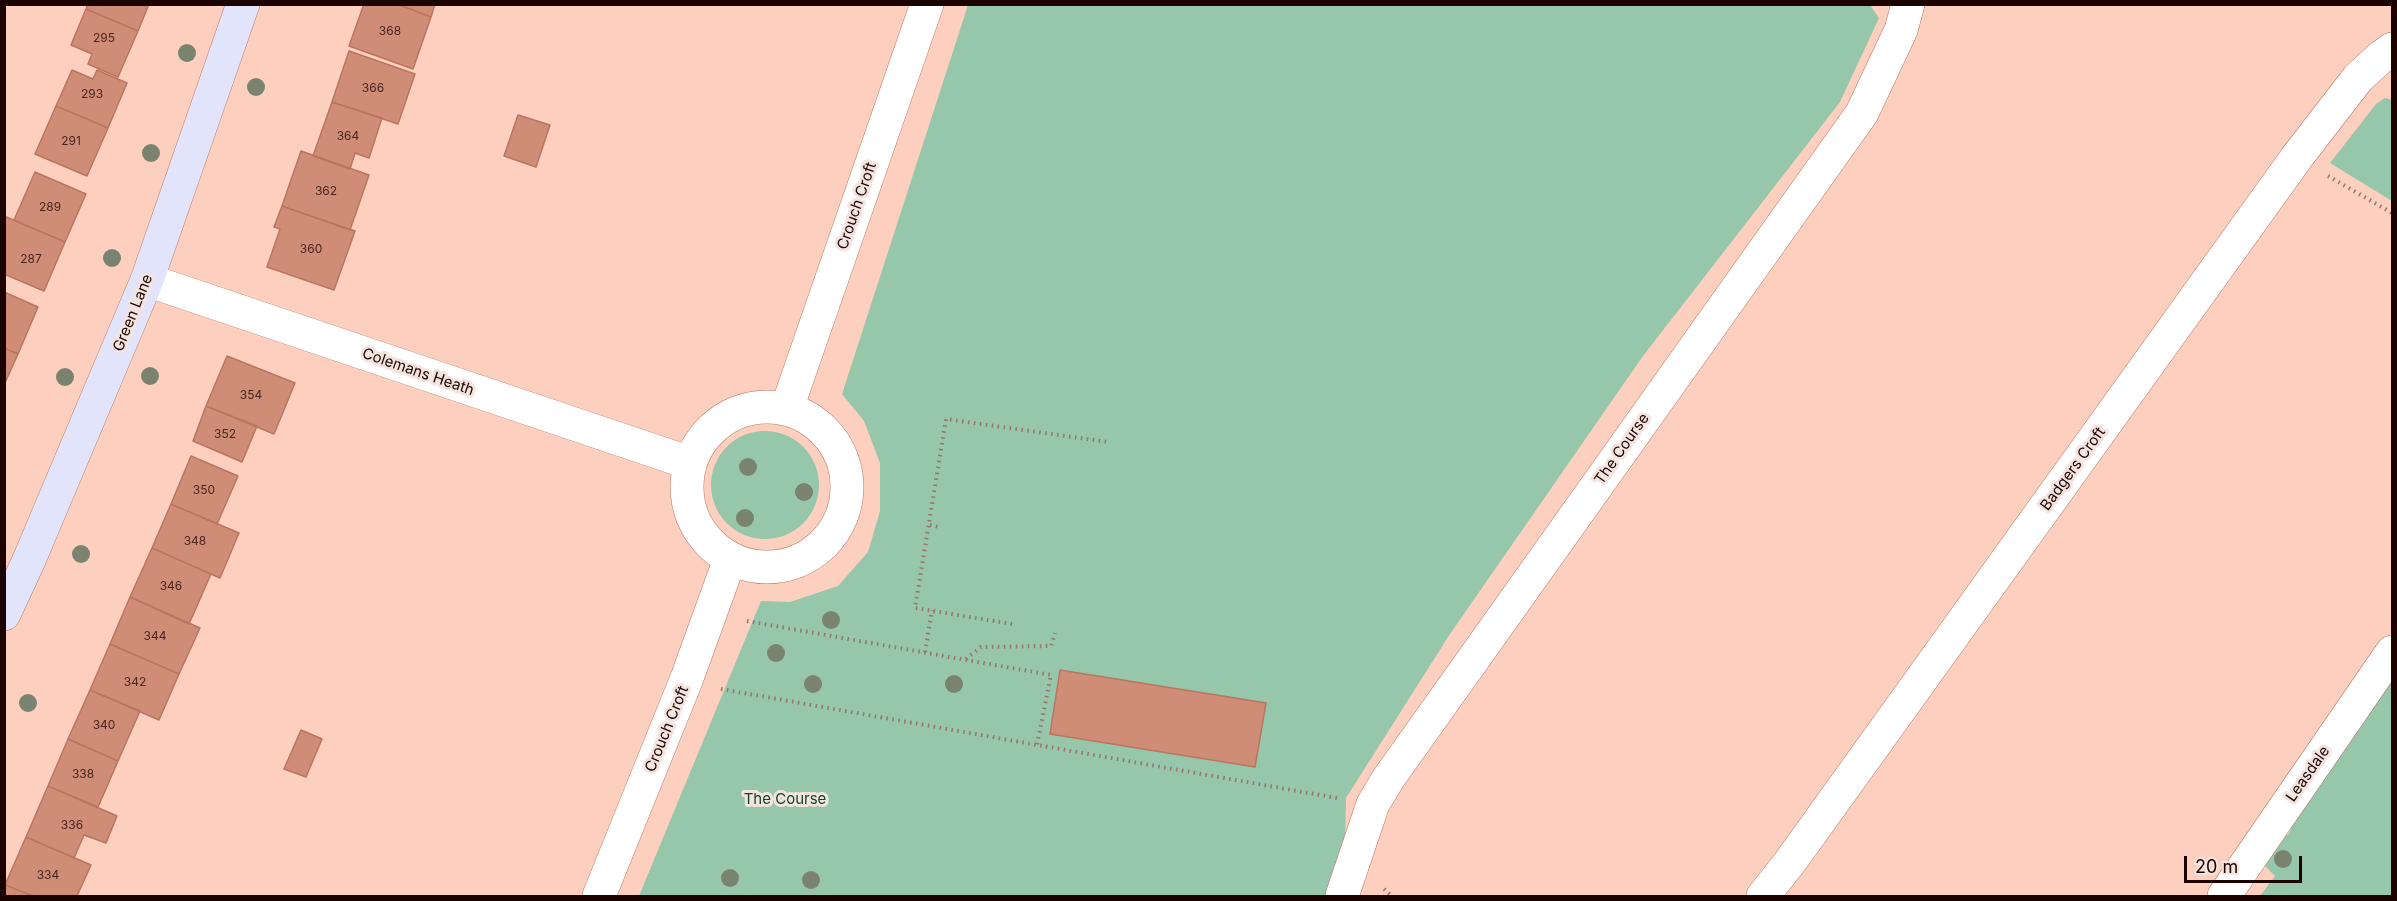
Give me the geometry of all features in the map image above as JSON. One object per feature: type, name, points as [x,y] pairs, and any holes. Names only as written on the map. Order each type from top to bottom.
[{"type":"main road","name":"Green Lane","points":[[4,614],[34,550],[147,280],[243,4]]},
{"type":"street","name":"Crouch Croft","points":[[787,408],[927,4]]},
{"type":"street","name":"The Course","points":[[1342,897],[1373,804],[1408,750],[1862,113],[1901,30],[1908,4]]},
{"type":"street","name":"Badgers Croft","points":[[1763,897],[2297,157],[2358,78],[2392,49]]},
{"type":"street","name":"Colemans Heath","points":[[147,280],[690,463]]},
{"type":"street","points":[[757,406],[787,408],[812,420],[832,439],[844,465],[847,493],[840,520],[824,543],[801,560],[774,567],[744,565],[730,559],[707,542],[692,518],[685,491],[690,463],[707,430],[730,413],[757,406]]},
{"type":"street","name":"Crouch Croft","points":[[599,897],[687,678],[730,559]]},
{"type":"street","name":"Leasdale","points":[[2224,897],[2392,652]]},
{"type":"path","points":[[2297,157],[2392,213]]},
{"type":"path","points":[[1012,624],[915,608],[946,419],[1108,442]]},
{"type":"path","points":[[930,525],[939,527]]},
{"type":"path","points":[[925,652],[932,610]]},
{"type":"path","points":[[710,614],[1051,675],[1037,745]]},
{"type":"path","points":[[966,659],[981,647],[1052,646],[1055,633]]},
{"type":"path","points":[[687,678],[724,690],[1373,804]]},
{"type":"green space","points":[[968,5],[1870,5],[1879,18],[1840,102],[1643,356],[1450,634],[1346,798],[1344,890],[1339,896],[639,896],[761,601],[790,602],[838,586],[868,552],[880,511],[880,463],[864,421],[842,394]]},
{"type":"green space","points":[[2385,98],[2392,100],[2392,201],[2330,163],[2376,104]]},
{"type":"green space","points":[[765,431],[786,435],[803,447],[815,464],[819,485],[815,506],[803,523],[786,535],[765,539],[744,535],[727,523],[715,506],[711,485],[715,464],[727,447],[744,435]]},
{"type":"green space","points":[[2392,677],[2392,896],[2260,896],[2275,876],[2265,866],[2265,855],[2272,841],[2289,834],[2300,804],[2318,789]]},
{"type":"building","points":[[88,4],[149,4],[138,31],[86,9]]},
{"type":"building","points":[[364,4],[397,4],[431,17],[413,69],[349,46]]},
{"type":"building","points":[[397,4],[435,4],[431,17]]},
{"type":"building","points":[[86,9],[138,31],[118,77],[88,64],[92,54],[71,45]]},
{"type":"building","points":[[349,51],[415,74],[398,124],[332,102]]},
{"type":"building","points":[[72,70],[93,79],[97,70],[127,83],[108,128],[56,106]]},
{"type":"building","points":[[332,102],[382,118],[369,158],[355,153],[350,169],[313,156]]},
{"type":"building","points":[[56,106],[108,128],[87,176],[35,154]]},
{"type":"building","points":[[518,115],[550,125],[536,167],[504,156]]},
{"type":"building","points":[[301,151],[369,175],[350,230],[282,206]]},
{"type":"building","points":[[35,172],[86,194],[65,242],[14,220]]},
{"type":"building","points":[[282,206],[355,231],[334,290],[267,267],[280,229],[274,227]]},
{"type":"building","points":[[4,216],[65,242],[44,291],[4,274]]},
{"type":"building","points":[[4,292],[38,307],[18,354],[4,348]]},
{"type":"building","points":[[4,348],[18,354],[4,385]]},
{"type":"building","points":[[227,356],[295,383],[274,434],[206,406]]},
{"type":"building","points":[[206,406],[257,426],[242,462],[193,441]]},
{"type":"building","points":[[191,456],[238,476],[217,524],[171,504]]},
{"type":"building","points":[[171,504],[239,533],[220,578],[152,548]]},
{"type":"building","points":[[152,548],[211,574],[189,624],[130,597]]},
{"type":"building","points":[[130,597],[200,628],[179,674],[110,644]]},
{"type":"building","points":[[110,644],[179,674],[159,720],[90,690]]},
{"type":"building","points":[[1060,670],[1266,703],[1255,767],[1050,734]]},
{"type":"building","points":[[90,690],[140,711],[118,761],[68,739]]},
{"type":"building","points":[[301,730],[322,739],[306,777],[284,769]]},
{"type":"building","points":[[68,739],[118,761],[98,807],[48,786]]},
{"type":"building","points":[[48,786],[117,816],[106,843],[84,835],[74,858],[26,837]]},
{"type":"building","points":[[26,837],[91,865],[77,896],[33,896],[5,885]]},
{"type":"building","points":[[5,885],[33,896],[4,896]]}]
